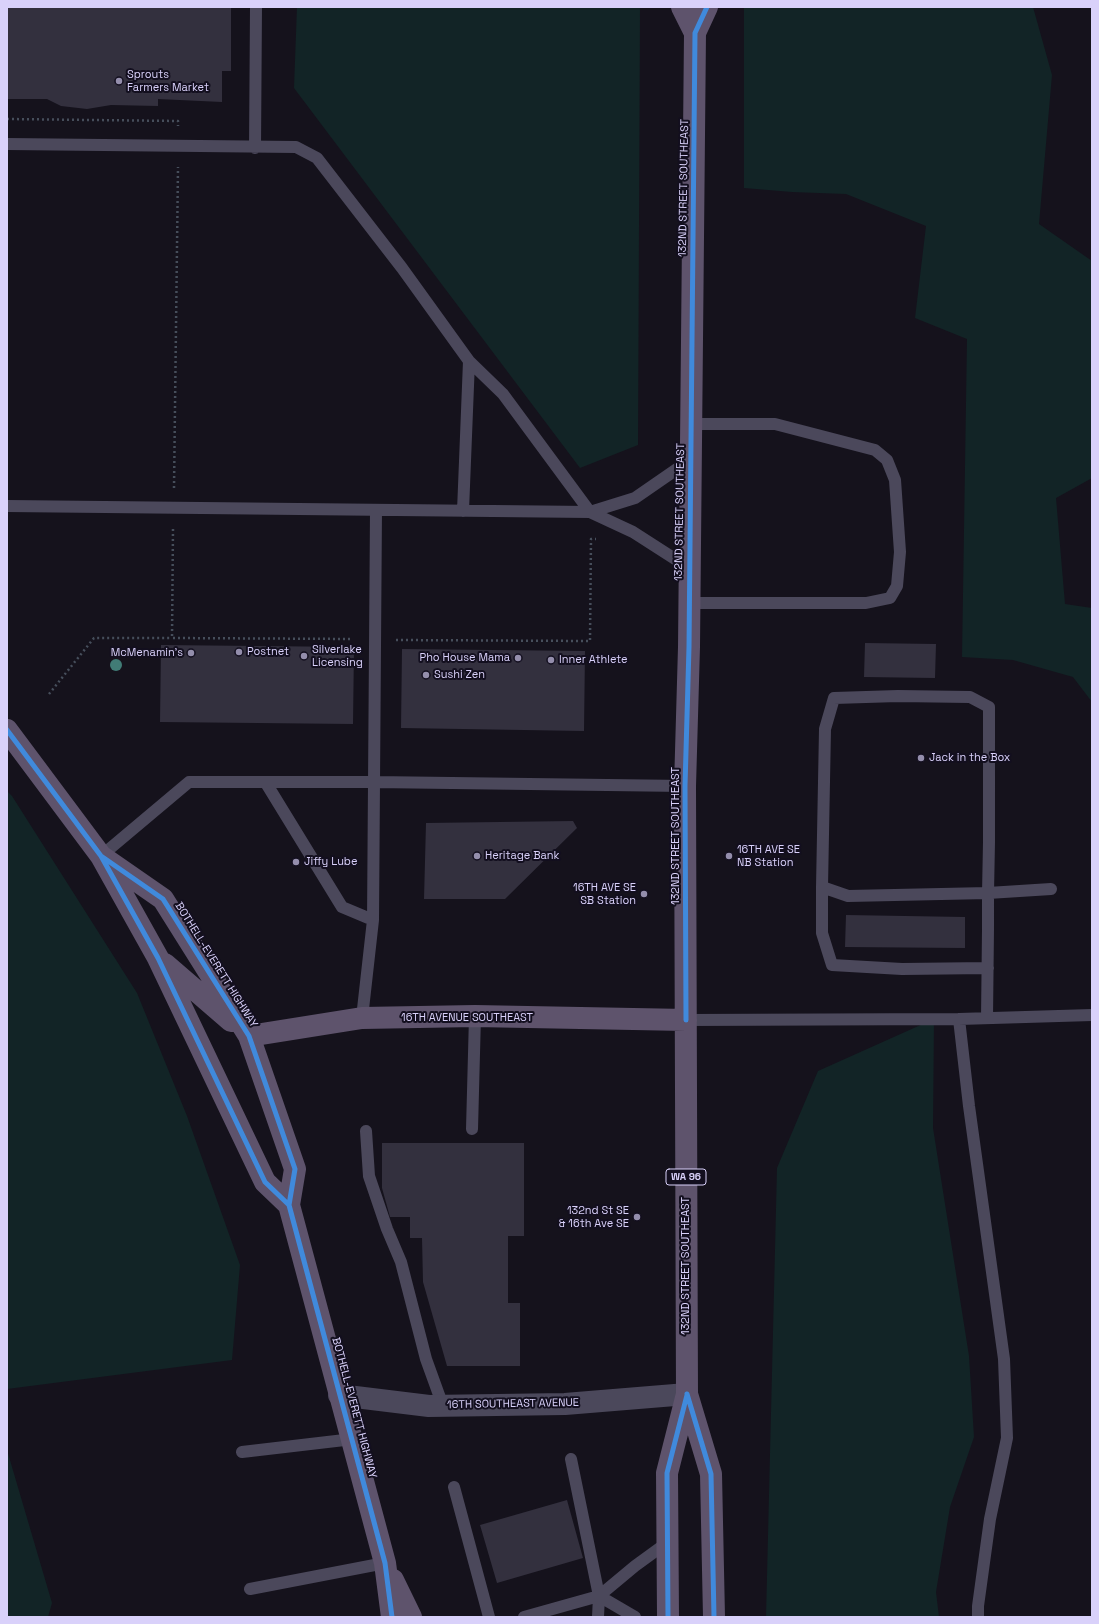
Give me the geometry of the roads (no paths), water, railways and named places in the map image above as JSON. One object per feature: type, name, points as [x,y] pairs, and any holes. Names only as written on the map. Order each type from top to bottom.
[{"type":"main road","name":"132ND STREET SOUTHEAST","points":[[682,7],[695,33]]},
{"type":"main road","name":"132ND STREET SOUTHEAST","points":[[668,1617],[667,1474],[687,1394],[685,786],[689,603],[695,33],[707,7]]},
{"type":"main road","name":"BOTHELL-EVERETT HIGHWAY","points":[[7,730],[102,856],[158,958],[265,1182],[289,1205]]},
{"type":"main road","name":"BOTHELL-EVERETT HIGHWAY","points":[[102,856],[163,899],[249,1036],[295,1169],[289,1205],[339,1395],[353,1439],[385,1563],[392,1617]]},
{"type":"main road","points":[[158,958],[249,1036]]},
{"type":"main road","name":"16TH AVENUE SOUTHEAST","points":[[249,1036],[362,1018],[475,1016],[686,1020]]},
{"type":"main road","name":"132ND STREET SOUTHEAST","points":[[687,1394],[711,1474],[714,1617]]},
{"type":"main road","name":"BOTHELL-EVERETT HIGHWAY","points":[[385,1563],[411,1617]]},
{"type":"street","name":"16TH SOUTHEAST AVENUE","points":[[339,1395],[429,1406],[443,1406],[565,1404],[687,1394]]},
{"type":"lane","points":[[255,148],[256,7]]},
{"type":"lane","points":[[7,144],[255,148],[296,147],[317,158],[402,268],[469,361],[503,394],[590,512],[633,532],[689,568]]},
{"type":"lane","points":[[463,511],[469,361]]},
{"type":"lane","points":[[689,603],[866,603],[890,598],[897,586],[900,552],[895,480],[887,460],[875,450],[775,424],[691,424]]},
{"type":"lane","points":[[7,506],[590,512],[635,498],[690,460]]},
{"type":"lane","points":[[362,1018],[373,920],[376,510]]},
{"type":"lane","points":[[987,1018],[988,968],[989,707],[970,697],[898,696],[834,698],[825,729],[822,887],[822,932],[832,965],[902,969],[988,968]]},
{"type":"lane","points":[[102,856],[189,782],[374,782],[685,786]]},
{"type":"lane","points":[[266,783],[342,907],[373,920]]},
{"type":"lane","points":[[822,887],[848,896],[988,893],[1051,888]]},
{"type":"lane","points":[[686,1020],[959,1019],[1092,1015]]},
{"type":"lane","points":[[472,1129],[475,1016]]},
{"type":"lane","points":[[959,1019],[968,1106],[1002,1347],[1007,1438],[990,1519],[978,1606],[978,1617]]},
{"type":"lane","points":[[366,1130],[369,1176],[387,1229],[402,1262],[426,1359],[443,1406]]},
{"type":"lane","points":[[242,1452],[353,1439]]},
{"type":"lane","points":[[571,1459],[599,1596],[598,1617]]},
{"type":"lane","points":[[454,1487],[489,1617]]},
{"type":"lane","points":[[524,1617],[599,1596],[635,1566],[668,1542]]},
{"type":"lane","points":[[250,1589],[385,1563]]},
{"type":"lane","points":[[599,1596],[635,1617]]},
{"type":"place","name":"Sprouts Farmers Market","points":[[119,81]]},
{"type":"place","name":"Postnet","points":[[239,652]]},
{"type":"place","name":"McMenamin's","points":[[191,653]]},
{"type":"place","name":"Silverlake Licensing","points":[[304,656]]},
{"type":"place","name":"Pho House Mama","points":[[518,658]]},
{"type":"place","name":"Inner Athlete","points":[[551,660]]},
{"type":"place","name":"Sushi Zen","points":[[426,675]]},
{"type":"place","name":"Jack in the Box","points":[[921,758]]},
{"type":"place","name":"Heritage Bank","points":[[477,856]]},
{"type":"place","name":"16TH AVE SE NB Station","points":[[729,856]]},
{"type":"place","name":"Jiffy Lube","points":[[296,862]]},
{"type":"place","name":"16TH AVE SE SB Station","points":[[644,894]]},
{"type":"place","name":"132nd St SE & 16th Ave SE","points":[[637,1217]]}]
